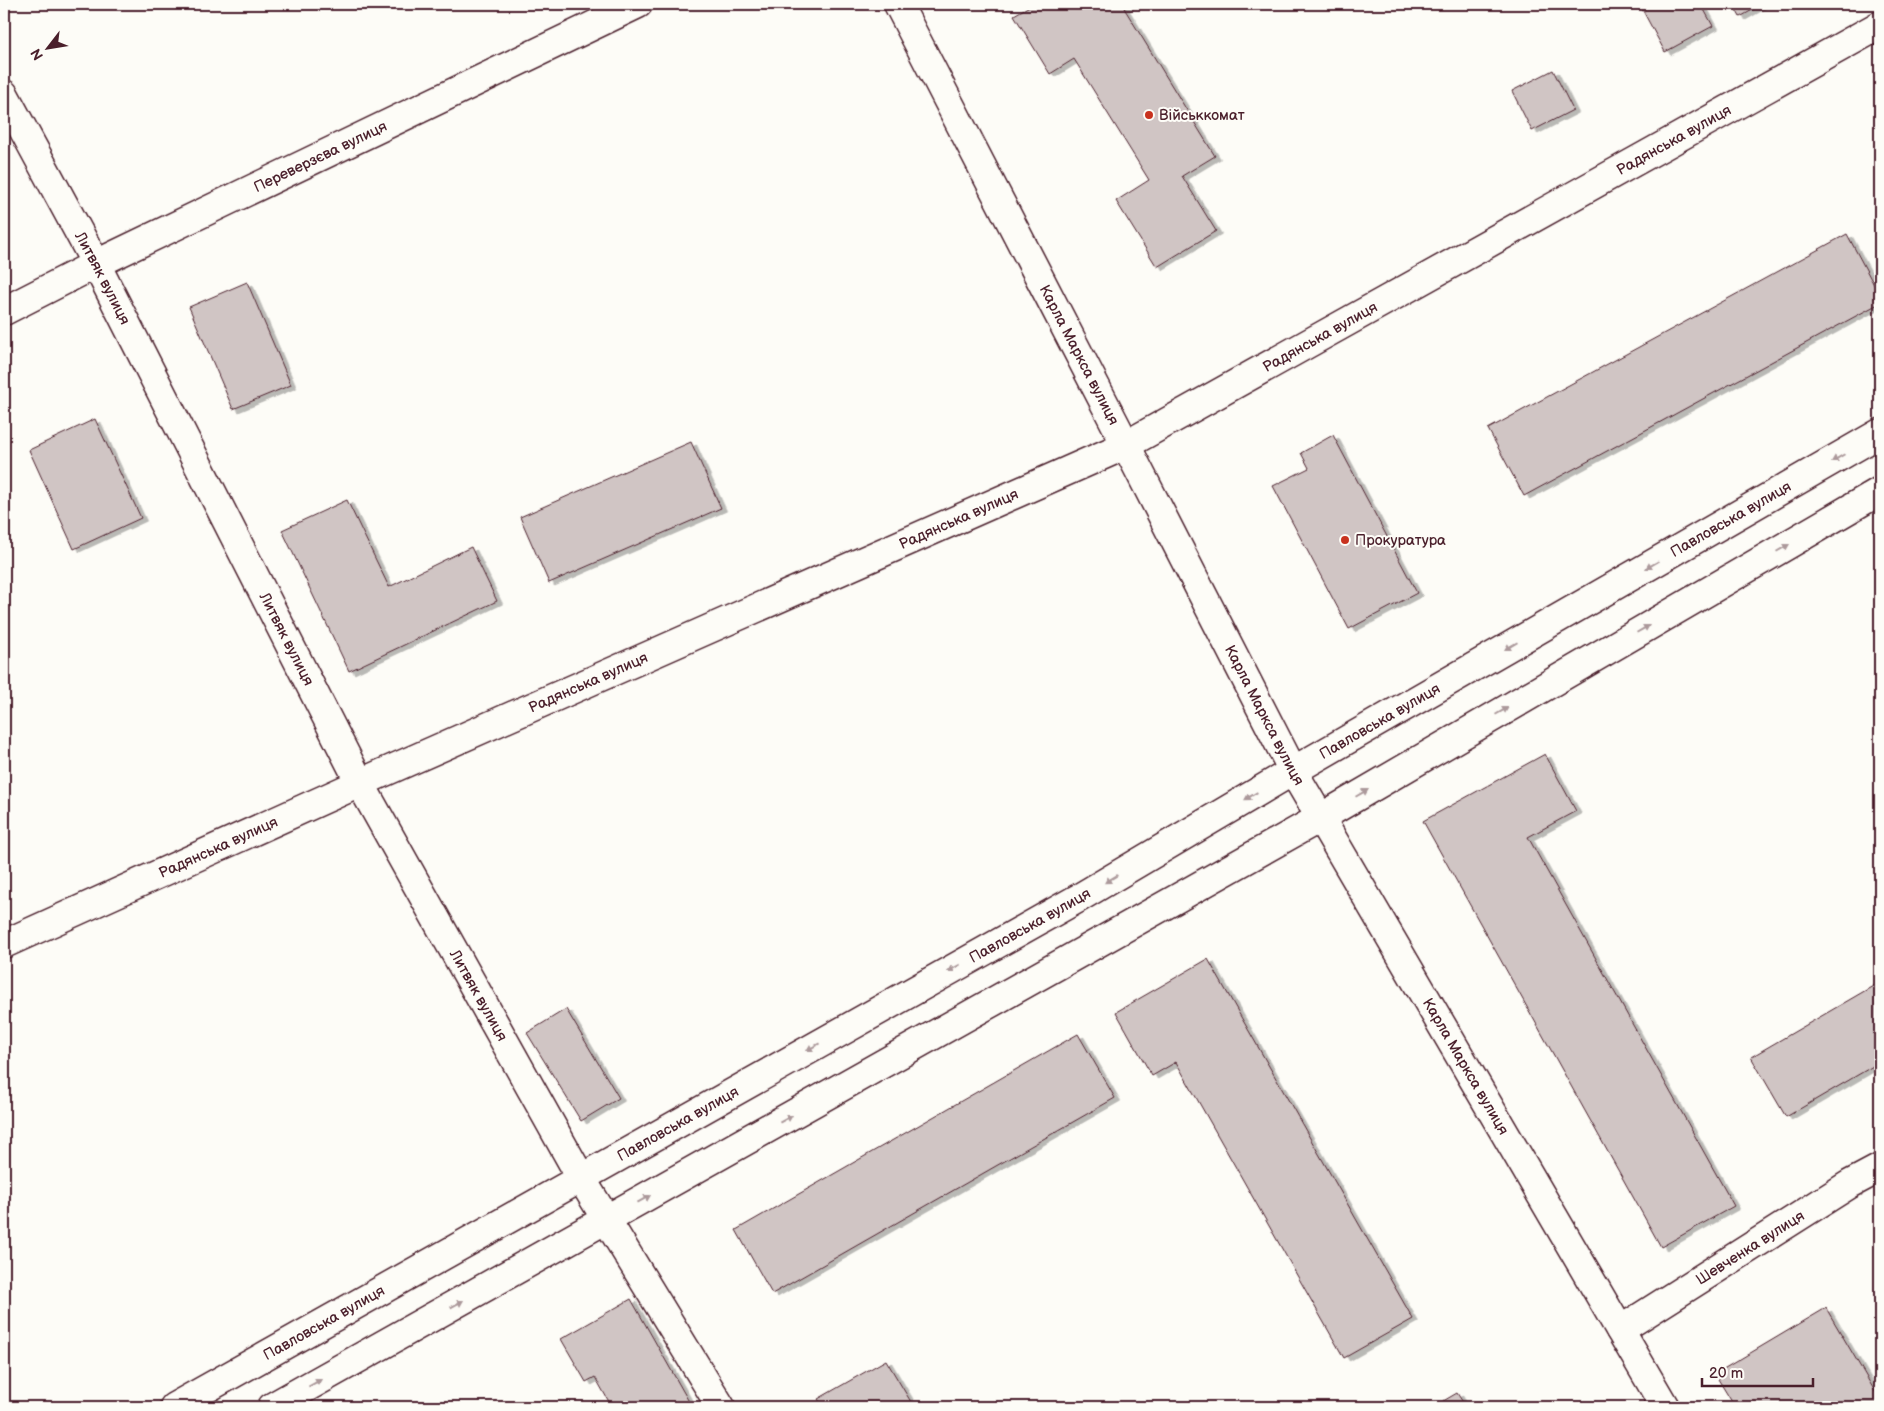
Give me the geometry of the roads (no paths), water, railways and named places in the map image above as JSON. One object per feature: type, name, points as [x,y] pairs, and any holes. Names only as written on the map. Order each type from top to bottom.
[{"type":"street","name":"Переверзєва вулиця","points":[[4,311],[96,264],[638,4]]},
{"type":"street","name":"Карла Маркса вулиця","points":[[898,4],[1293,771],[1665,1407]]},
{"type":"street","name":"Радянська вулиця","points":[[4,944],[360,783],[1126,445],[1880,25]]},
{"type":"street","name":"Литвяк вулиця","points":[[4,94],[96,264],[360,783],[581,1178],[721,1407]]},
{"type":"street","name":"Павловська вулиця","points":[[174,1407],[1077,899],[1293,771],[1880,434]]},
{"type":"street","points":[[272,1407],[1320,818],[1880,491]]},
{"type":"street","name":"Шевченка вулиця","points":[[1620,1330],[1850,1184],[1880,1168]]},
{"type":"place","name":"Військкомат","points":[[1149,115]]},
{"type":"place","name":"Прокуратура","points":[[1345,540]]}]
